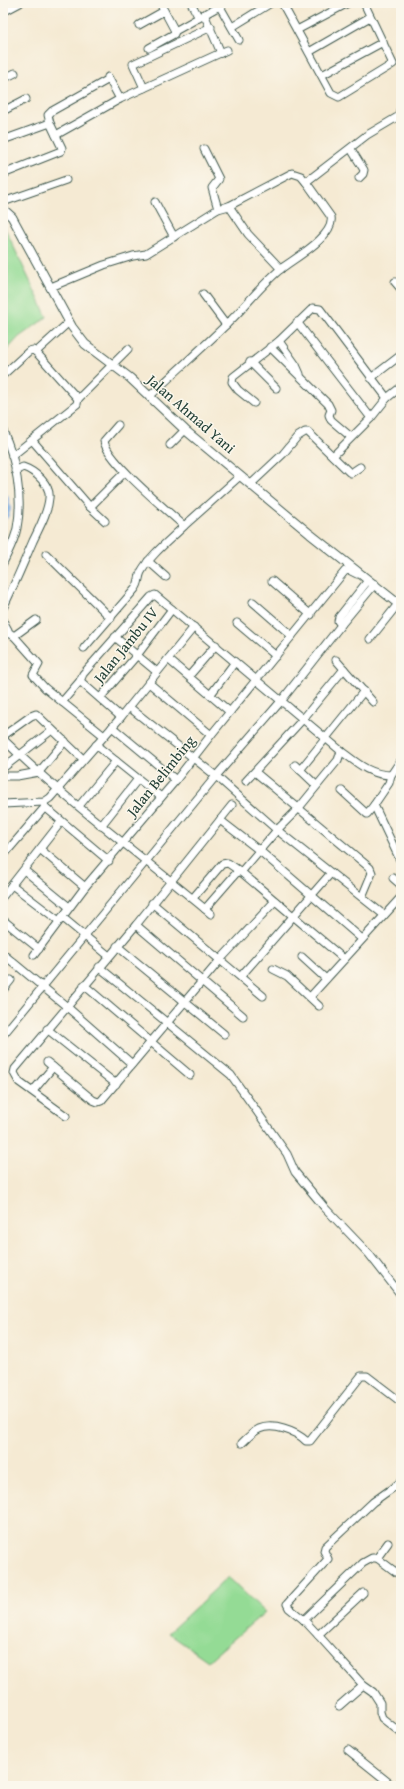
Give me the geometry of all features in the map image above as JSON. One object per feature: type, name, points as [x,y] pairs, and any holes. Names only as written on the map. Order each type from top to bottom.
[{"type":"street","points":[[3,12],[20,3]]},
{"type":"street","points":[[160,3],[176,31]]},
{"type":"street","points":[[56,136],[120,99],[224,52],[211,27],[191,3]]},
{"type":"street","points":[[232,27],[271,3]]},
{"type":"street","points":[[293,3],[283,5],[331,93],[339,97],[388,67],[393,62],[364,3]]},
{"type":"street","points":[[297,30],[348,3]]},
{"type":"street","points":[[149,48],[174,34],[176,31],[219,4],[239,40]]},
{"type":"street","points":[[139,25],[164,11]]},
{"type":"street","points":[[309,52],[370,17]]},
{"type":"street","points":[[144,88],[133,64],[211,27]]},
{"type":"street","points":[[322,75],[383,42]]},
{"type":"street","points":[[3,79],[15,73]]},
{"type":"street","points":[[3,174],[61,151],[62,148],[50,123],[48,115],[50,112],[108,78],[120,99]]},
{"type":"street","points":[[3,111],[26,99]]},
{"type":"street","points":[[306,182],[351,149],[367,135],[399,116],[401,106]]},
{"type":"street","points":[[3,140],[50,123]]},
{"type":"street","points":[[204,149],[219,179],[212,188],[218,209]]},
{"type":"street","points":[[351,149],[364,170],[363,174],[359,178]]},
{"type":"street","points":[[51,287],[104,265],[132,256],[146,254],[218,209],[230,206],[292,173],[298,174],[306,182],[331,217],[331,223],[326,234],[281,269],[149,397]]},
{"type":"street","points":[[3,202],[66,180]]},
{"type":"street","points":[[155,202],[174,237]]},
{"type":"street","points":[[230,206],[248,234],[281,269]]},
{"type":"street","name":"Jalan Ahmad Yani","points":[[3,210],[12,216],[69,322],[82,340],[112,364],[185,430],[240,476],[371,585],[400,605]]},
{"type":"street","points":[[396,282],[401,289]]},
{"type":"street","points":[[203,294],[226,324]]},
{"type":"street","points":[[254,403],[238,390],[232,380],[234,376],[250,362],[279,341],[313,308],[319,308],[387,398]]},
{"type":"street","points":[[36,352],[69,322]]},
{"type":"street","points":[[297,322],[370,418]]},
{"type":"street","points":[[279,341],[296,365],[302,378]]},
{"type":"street","points":[[270,347],[330,407],[329,415],[331,420],[351,437]]},
{"type":"street","points":[[12,456],[78,404],[78,399],[128,349]]},
{"type":"street","points":[[3,375],[29,351],[33,350],[78,399]]},
{"type":"street","points":[[371,378],[401,355]]},
{"type":"street","points":[[250,362],[276,388]]},
{"type":"street","points":[[333,456],[387,398],[401,387]]},
{"type":"street","points":[[118,425],[106,437],[104,443],[125,472],[184,526]]},
{"type":"street","points":[[3,430],[12,456],[19,509],[17,530],[3,563]]},
{"type":"street","points":[[170,445],[185,430]]},
{"type":"street","points":[[251,484],[283,454],[297,437],[305,432],[308,432],[351,473],[360,467]]},
{"type":"street","points":[[32,440],[90,507],[106,521]]},
{"type":"street","points":[[3,608],[19,576],[44,518],[50,497],[48,490],[34,472],[24,467],[15,472]]},
{"type":"street","points":[[90,507],[125,472]]},
{"type":"street","points":[[84,648],[138,585],[140,573],[148,561],[184,526],[240,476]]},
{"type":"street","points":[[46,554],[110,618]]},
{"type":"street","points":[[148,561],[166,577]]},
{"type":"street","name":"Jalan Belimbing","points":[[3,920],[37,952],[85,887],[176,780],[211,734],[347,570],[359,575],[371,585]]},
{"type":"street","points":[[272,581],[311,615]]},
{"type":"street","points":[[3,1035],[216,776],[282,700],[371,585]]},
{"type":"street","points":[[62,702],[80,681],[83,674],[154,595],[158,596],[282,700],[303,720],[363,768],[378,774],[391,775]]},
{"type":"street","points":[[253,602],[292,636]]},
{"type":"street","points":[[370,639],[400,605]]},
{"type":"street","name":"Jalan Jambu IV","points":[[100,698],[138,654],[172,609]]},
{"type":"street","points":[[8,635],[36,620]]},
{"type":"street","points":[[3,621],[7,628],[8,635],[39,664],[33,675],[62,702],[104,736]]},
{"type":"street","points":[[237,624],[276,656]]},
{"type":"street","points":[[3,856],[44,805],[121,717],[194,627]]},
{"type":"street","points":[[115,637],[138,654],[157,672]]},
{"type":"street","points":[[189,676],[216,645]]},
{"type":"street","points":[[168,659],[211,694],[230,712]]},
{"type":"street","points":[[336,660],[373,702]]},
{"type":"street","points":[[211,694],[235,662]]},
{"type":"street","points":[[246,781],[303,720],[344,669]]},
{"type":"street","points":[[80,681],[121,717]]},
{"type":"street","points":[[149,683],[211,734]]},
{"type":"street","points":[[316,785],[298,767],[326,739],[364,691]]},
{"type":"street","points":[[129,707],[216,776],[277,830],[384,915]]},
{"type":"street","points":[[3,736],[34,714],[84,759]]},
{"type":"street","points":[[112,727],[176,780]]},
{"type":"street","points":[[3,768],[52,730]]},
{"type":"street","points":[[3,739],[58,790],[79,806],[101,826],[147,860],[212,914]]},
{"type":"street","points":[[3,776],[17,776],[39,772],[65,741]]},
{"type":"street","points":[[96,745],[161,797]]},
{"type":"street","points":[[205,908],[298,809],[316,785],[338,760],[341,751]]},
{"type":"street","points":[[342,791],[367,814],[389,783],[391,775],[401,760]]},
{"type":"street","points":[[79,806],[116,761]]},
{"type":"street","points":[[255,772],[370,868],[372,873],[362,897]]},
{"type":"street","points":[[101,826],[138,778]]},
{"type":"street","points":[[4,805],[44,805],[61,822],[108,861]]},
{"type":"street","points":[[66,1116],[19,1082],[14,1073],[19,1062],[136,925],[152,903],[232,805]]},
{"type":"street","points":[[374,805],[401,862]]},
{"type":"street","points":[[220,820],[260,851],[362,939]]},
{"type":"street","points":[[3,896],[61,822]]},
{"type":"street","points":[[40,849],[85,887]]},
{"type":"street","points":[[193,898],[222,864],[228,863],[344,958]]},
{"type":"street","points":[[24,870],[69,907]]},
{"type":"street","points":[[241,976],[331,873]]},
{"type":"street","points":[[393,878],[401,885]]},
{"type":"street","points":[[12,885],[61,919],[109,956]]},
{"type":"street","points":[[310,997],[401,897]]},
{"type":"street","points":[[47,1062],[96,1102],[102,1101],[220,960],[275,901]]},
{"type":"street","points":[[152,903],[264,996]]},
{"type":"street","points":[[136,925],[203,980],[243,1016]]},
{"type":"street","points":[[117,946],[224,1034]]},
{"type":"street","points":[[3,954],[66,1006],[132,1064]]},
{"type":"street","points":[[302,957],[326,979]]},
{"type":"street","points":[[99,967],[231,1075],[287,1154],[295,1172],[325,1208],[370,1254],[401,1294]]},
{"type":"street","points":[[273,969],[287,976],[319,1006]]},
{"type":"street","points":[[3,989],[11,980]]},
{"type":"street","points":[[84,986],[190,1075]]},
{"type":"street","points":[[47,1029],[116,1084]]},
{"type":"street","points":[[33,1091],[53,1067]]},
{"type":"street","points":[[242,1443],[258,1430],[265,1428],[289,1430],[306,1441],[310,1441],[362,1376],[366,1376],[399,1397]]},
{"type":"street","points":[[401,1482],[373,1502],[324,1548],[328,1559],[288,1603],[289,1608],[304,1620],[363,1685],[373,1692],[379,1700],[382,1718],[401,1733]]},
{"type":"street","points":[[377,1558],[388,1543]]},
{"type":"street","points":[[304,1620],[363,1563],[372,1558],[377,1558],[401,1576]]},
{"type":"street","points":[[318,1635],[363,1593]]},
{"type":"street","points":[[339,1706],[363,1685]]},
{"type":"street","points":[[348,1750],[398,1784]]},
{"type":"green space","points":[[3,224],[47,317],[19,337],[3,354]]},
{"type":"green space","points":[[228,1577],[265,1612],[208,1661],[168,1633]]},
{"type":"waterway","points":[[3,499],[5,509],[3,514]]}]
